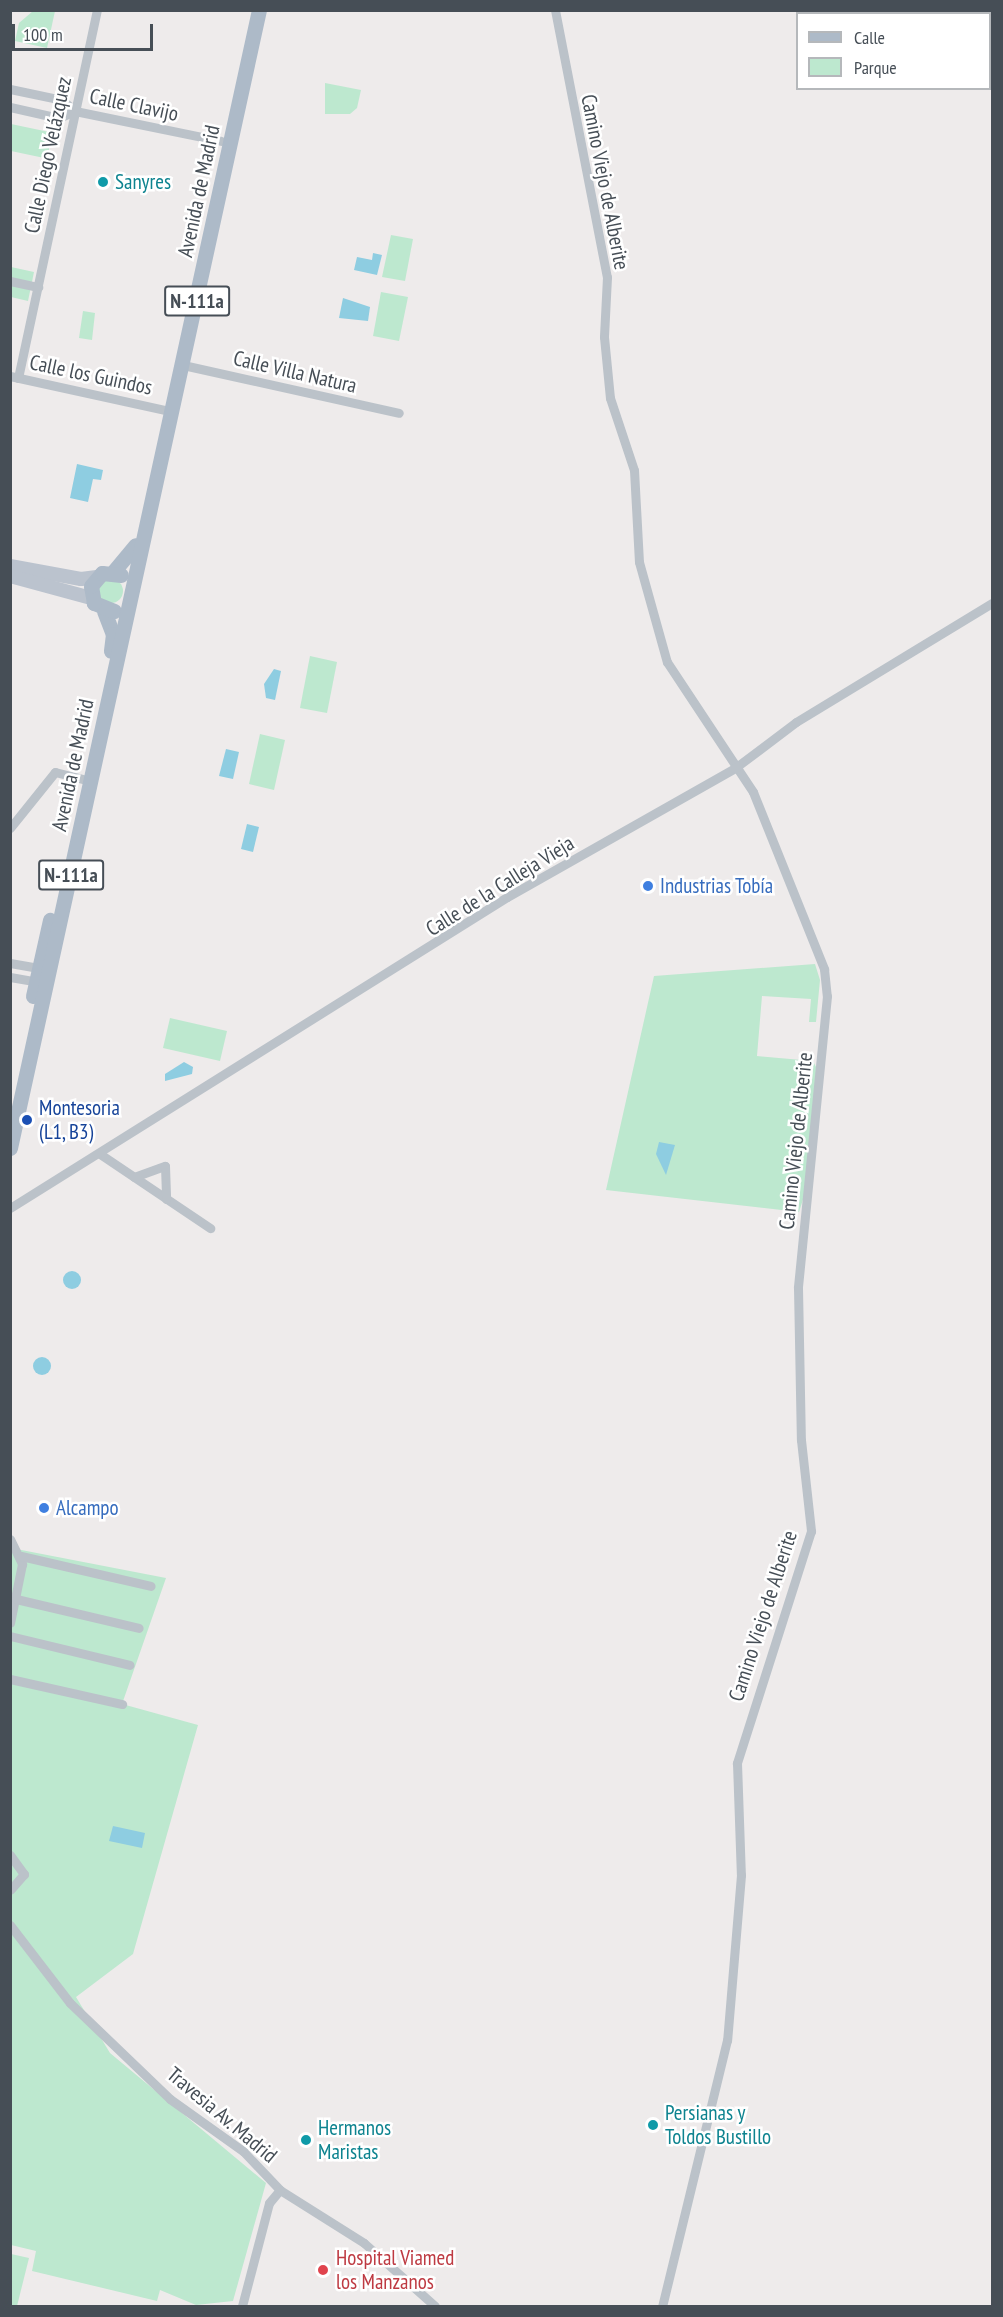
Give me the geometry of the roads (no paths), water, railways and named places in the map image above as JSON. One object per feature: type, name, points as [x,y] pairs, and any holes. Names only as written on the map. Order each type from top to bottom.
[{"type":"main road","name":"Avenida de Madrid","points":[[113,572],[135,549],[249,10]]},
{"type":"main road","name":"Avenida de Madrid","points":[[10,1148],[259,10]]},
{"type":"main road","points":[[10,566],[81,579],[97,577],[91,598],[10,576]]},
{"type":"main road","points":[[104,611],[118,610],[129,596],[127,580],[113,572]]},
{"type":"main road","name":"N-111a","points":[[97,577],[113,572]]},
{"type":"main road","name":"N-111a","points":[[91,598],[104,611]]},
{"type":"main road","name":"Avenida de Madrid","points":[[10,1106],[113,640],[104,611]]},
{"type":"street","name":"Calle Diego Velázquez","points":[[14,377],[38,286],[97,10]]},
{"type":"street","name":"Camino Viejo de Alberite","points":[[555,10],[607,277],[604,336],[610,398],[634,470],[639,562],[667,662],[735,768],[768,828],[824,969],[826,996],[798,1288],[801,1440],[811,1531],[737,1763],[741,1875],[727,2040],[662,2307]]},
{"type":"street","name":"Calle Clavijo","points":[[10,89],[62,100],[75,111],[221,141]]},
{"type":"street","name":"Calle Clavijo","points":[[10,107],[59,118],[75,111]]},
{"type":"street","points":[[10,281],[38,286]]},
{"type":"street","name":"Calle Villa Natura","points":[[183,365],[399,413]]},
{"type":"street","name":"Calle los Guindos","points":[[14,377],[164,410]]},
{"type":"street","name":"Calle de la Calleja Vieja","points":[[26,1199],[507,897],[735,768],[806,716],[993,603]]},
{"type":"street","points":[[10,828],[55,772],[83,779]]},
{"type":"street","points":[[10,963],[38,975]]},
{"type":"street","points":[[11,979],[38,975]]},
{"type":"street","points":[[100,1154],[210,1228]]},
{"type":"street","points":[[134,1177],[165,1167],[166,1198]]},
{"type":"street","points":[[10,1199],[26,1199]]},
{"type":"street","points":[[10,1208],[26,1199]]},
{"type":"street","points":[[10,1539],[21,1556],[10,1623]]},
{"type":"street","points":[[21,1556],[152,1586]]},
{"type":"street","points":[[15,1594],[139,1628]]},
{"type":"street","points":[[10,1636],[130,1665]]},
{"type":"street","points":[[10,1679],[122,1704]]},
{"type":"street","points":[[10,1855],[24,1874],[10,1890]]},
{"type":"street","name":"Travesia Av. Madrid","points":[[10,1925],[90,2024],[170,2099],[243,2151],[280,2190],[364,2243],[435,2307]]},
{"type":"street","points":[[242,2307],[269,2203],[280,2190]]},
{"type":"water","points":[[373,253],[382,255],[377,275],[354,270],[357,257],[372,260]]},
{"type":"water","points":[[343,298],[370,307],[368,321],[339,318]]},
{"type":"water","points":[[77,464],[103,470],[101,480],[93,479],[88,502],[70,498]]},
{"type":"water","points":[[274,669],[281,671],[275,700],[266,698],[264,684]]},
{"type":"water","points":[[226,749],[239,752],[233,779],[219,776]]},
{"type":"water","points":[[247,824],[259,827],[253,852],[241,849]]},
{"type":"water","points":[[184,1062],[193,1067],[192,1074],[165,1081],[165,1074]]},
{"type":"water","points":[[659,1142],[675,1145],[666,1175],[656,1154]]},
{"type":"water","points":[[72,1271],[78,1274],[81,1280],[78,1286],[72,1289],[66,1286],[63,1280],[66,1274]]},
{"type":"water","points":[[42,1357],[48,1360],[51,1366],[48,1372],[42,1375],[36,1372],[33,1366],[36,1360]]},
{"type":"water","points":[[113,1826],[145,1833],[142,1848],[109,1841]]},
{"type":"place","name":"Sanyres","points":[[103,182]]},
{"type":"place","name":"Industrias Tobía","points":[[648,886]]},
{"type":"place","name":"Montesoria (L1, B3)","points":[[27,1120]]},
{"type":"place","name":"Alcampo","points":[[44,1508]]},
{"type":"place","name":"Persianas y Toldos Bustillo","points":[[653,2125]]},
{"type":"place","name":"Hermanos Maristas","points":[[306,2140]]},
{"type":"place","name":"Hospital Viamed los Manzanos","points":[[323,2270]]}]
